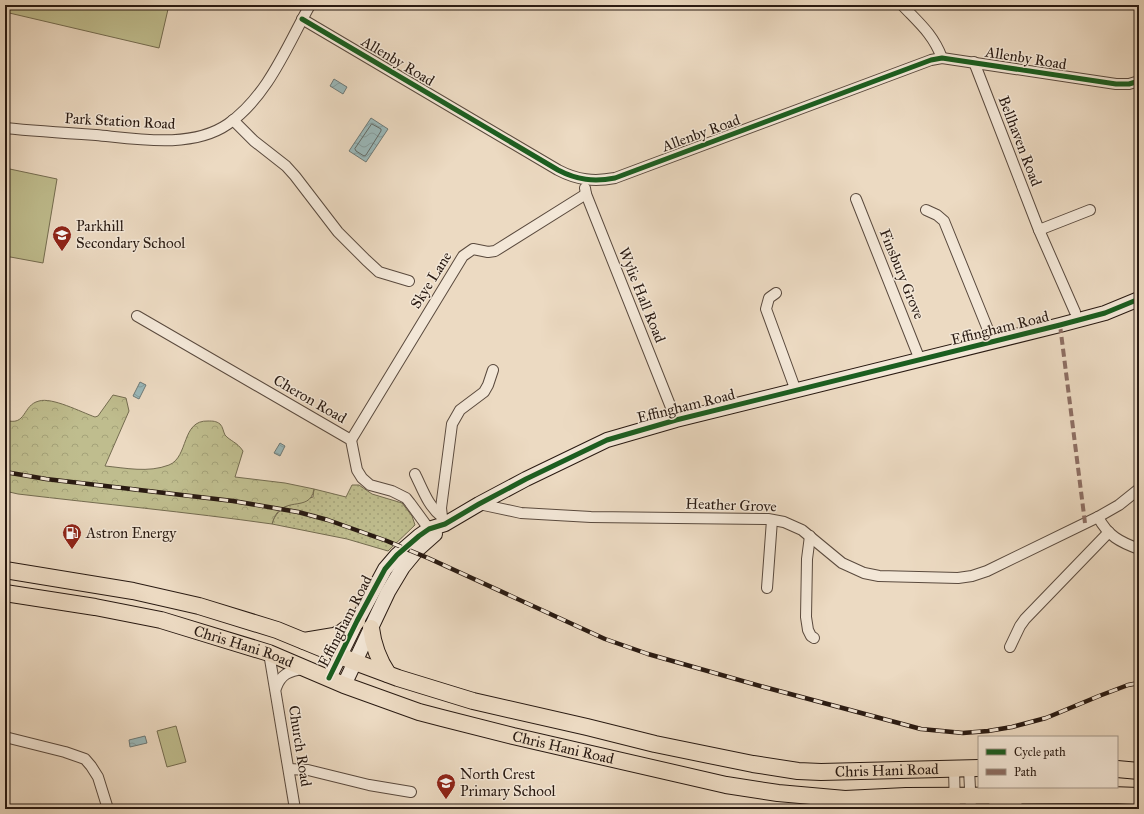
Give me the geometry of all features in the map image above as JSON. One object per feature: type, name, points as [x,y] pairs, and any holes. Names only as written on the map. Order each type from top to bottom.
[{"type":"main road","name":"Chris Hani Road","points":[[5,570],[133,591],[199,606],[277,630],[388,674],[473,701],[587,726],[655,744],[753,764],[798,771],[821,772],[967,769]]},
{"type":"main road","name":"Chris Hani Road","points":[[5,593],[95,607],[161,620],[269,652],[329,678],[419,712],[513,736],[726,785],[778,793],[845,799],[906,796],[962,802],[1020,795],[1139,796]]},
{"type":"main road","points":[[304,641],[334,636],[364,624],[379,660],[388,674]]},
{"type":"main road","points":[[1118,769],[1139,771]]},
{"type":"main road","points":[[995,809],[1020,795]]},
{"type":"main road","points":[[906,796],[927,809]]},
{"type":"street","name":"Park Station Road","points":[[5,128],[155,140],[187,139],[207,134],[233,120],[248,106],[267,83],[310,5]]},
{"type":"street","points":[[902,5],[930,34],[935,41],[942,58]]},
{"type":"street","name":"Allenby Road","points":[[302,19],[558,170],[584,180],[605,180],[624,175],[931,60],[942,58],[1116,84],[1129,84],[1139,81]]},
{"type":"street","name":"Bellhaven Road","points":[[974,62],[1039,230],[1075,312]]},
{"type":"street","points":[[233,120],[254,141],[282,163],[295,176],[338,232],[379,272],[410,281]]},
{"type":"street","name":"Wylie Hall Road","points":[[584,180],[586,194],[676,420]]},
{"type":"street","name":"Skye Lane","points":[[350,440],[464,256],[473,250],[495,252],[586,194]]},
{"type":"street","name":"Finsbury Grove","points":[[856,199],[920,360]]},
{"type":"street","points":[[926,210],[937,215],[944,221],[993,342]]},
{"type":"street","points":[[1039,230],[1090,210]]},
{"type":"street","points":[[776,292],[769,298],[766,309],[796,391]]},
{"type":"street","name":"Effingham Road","points":[[329,678],[347,659],[364,624],[385,569],[411,542],[431,532],[444,520],[607,440],[676,420],[993,342],[1091,316],[1139,299]]},
{"type":"street","name":"Cheron Road","points":[[137,316],[350,440],[357,470],[362,478],[370,484],[392,491],[406,498],[431,532]]},
{"type":"street","points":[[444,520],[441,508],[452,424],[460,410],[484,392],[488,385],[492,370]]},
{"type":"street","points":[[416,474],[428,501],[435,512],[444,520]]},
{"type":"street","name":"Heather Grove","points":[[479,504],[521,513],[591,517],[772,520],[784,522],[802,530],[842,563],[864,574],[879,576],[958,578],[972,576],[987,571],[1098,517],[1131,497],[1139,489]]},
{"type":"street","points":[[1098,517],[1102,525],[1116,540],[1139,549]]},
{"type":"street","points":[[768,588],[772,520]]},
{"type":"street","points":[[1010,647],[1020,626],[1025,620],[1109,532]]},
{"type":"street","points":[[810,536],[807,559],[806,617],[808,630],[814,638]]},
{"type":"street","name":"Church Road","points":[[269,652],[295,809]]},
{"type":"street","name":"Effingham Road","points":[[344,684],[347,659]]},
{"type":"street","name":"Church Road","points":[[276,688],[278,682],[285,673],[307,668]]},
{"type":"street","points":[[5,737],[65,752],[85,759],[98,777],[108,809]]},
{"type":"street","points":[[289,769],[308,770],[369,785],[410,792]]},
{"type":"street","points":[[962,802],[967,769]]},
{"type":"street","points":[[962,802],[967,769]]},
{"type":"green space","points":[[5,5],[169,5],[159,48],[5,12]]},
{"type":"green space","points":[[5,168],[57,179],[43,263],[5,256]]},
{"type":"green space","points":[[113,395],[126,398],[129,411],[105,466],[129,469],[153,469],[169,465],[180,455],[193,426],[199,422],[213,421],[220,424],[225,435],[243,451],[235,477],[285,483],[314,489],[311,497],[307,501],[281,509],[276,514],[272,524],[18,494],[5,491],[5,420],[17,421],[34,403],[45,400],[59,403],[95,417],[98,416]]},
{"type":"green space","points":[[352,485],[359,485],[372,494],[402,503],[412,516],[415,525],[388,551],[347,539],[272,524],[278,512],[283,508],[313,497],[314,489],[346,497]]},
{"type":"green space","points":[[176,726],[186,762],[167,767],[157,731]]},
{"type":"water","points":[[334,79],[347,87],[343,94],[330,86]]},
{"type":"water","points":[[371,118],[388,129],[366,162],[349,151]]},
{"type":"water","points":[[140,382],[146,385],[139,399],[133,396]]},
{"type":"water","points":[[280,443],[285,446],[280,456],[274,453]]},
{"type":"water","points":[[145,736],[147,743],[130,747],[129,740]]},
{"type":"railway","points":[[5,472],[46,479],[233,501],[298,512],[328,520],[387,541],[428,558],[605,639],[648,654],[921,729],[963,733],[1012,727],[1046,718],[1128,685],[1139,683]]},
{"type":"marked path","points":[[1060,325],[1085,523]]},
{"type":"cycle path","points":[[302,19],[558,170],[572,176],[593,180],[615,178],[931,60],[942,58],[1116,84],[1129,84],[1139,81]]},
{"type":"cycle path","points":[[329,678],[385,569],[397,555],[419,536],[429,529],[445,524],[526,479],[607,440],[676,420],[1060,325],[1105,313],[1139,299]]},
{"type":"place","name":"Parkhill Secondary School","points":[[62,252]]},
{"type":"place","name":"Astron Energy","points":[[72,550]]},
{"type":"place","name":"North Crest Primary School","points":[[446,800]]}]
